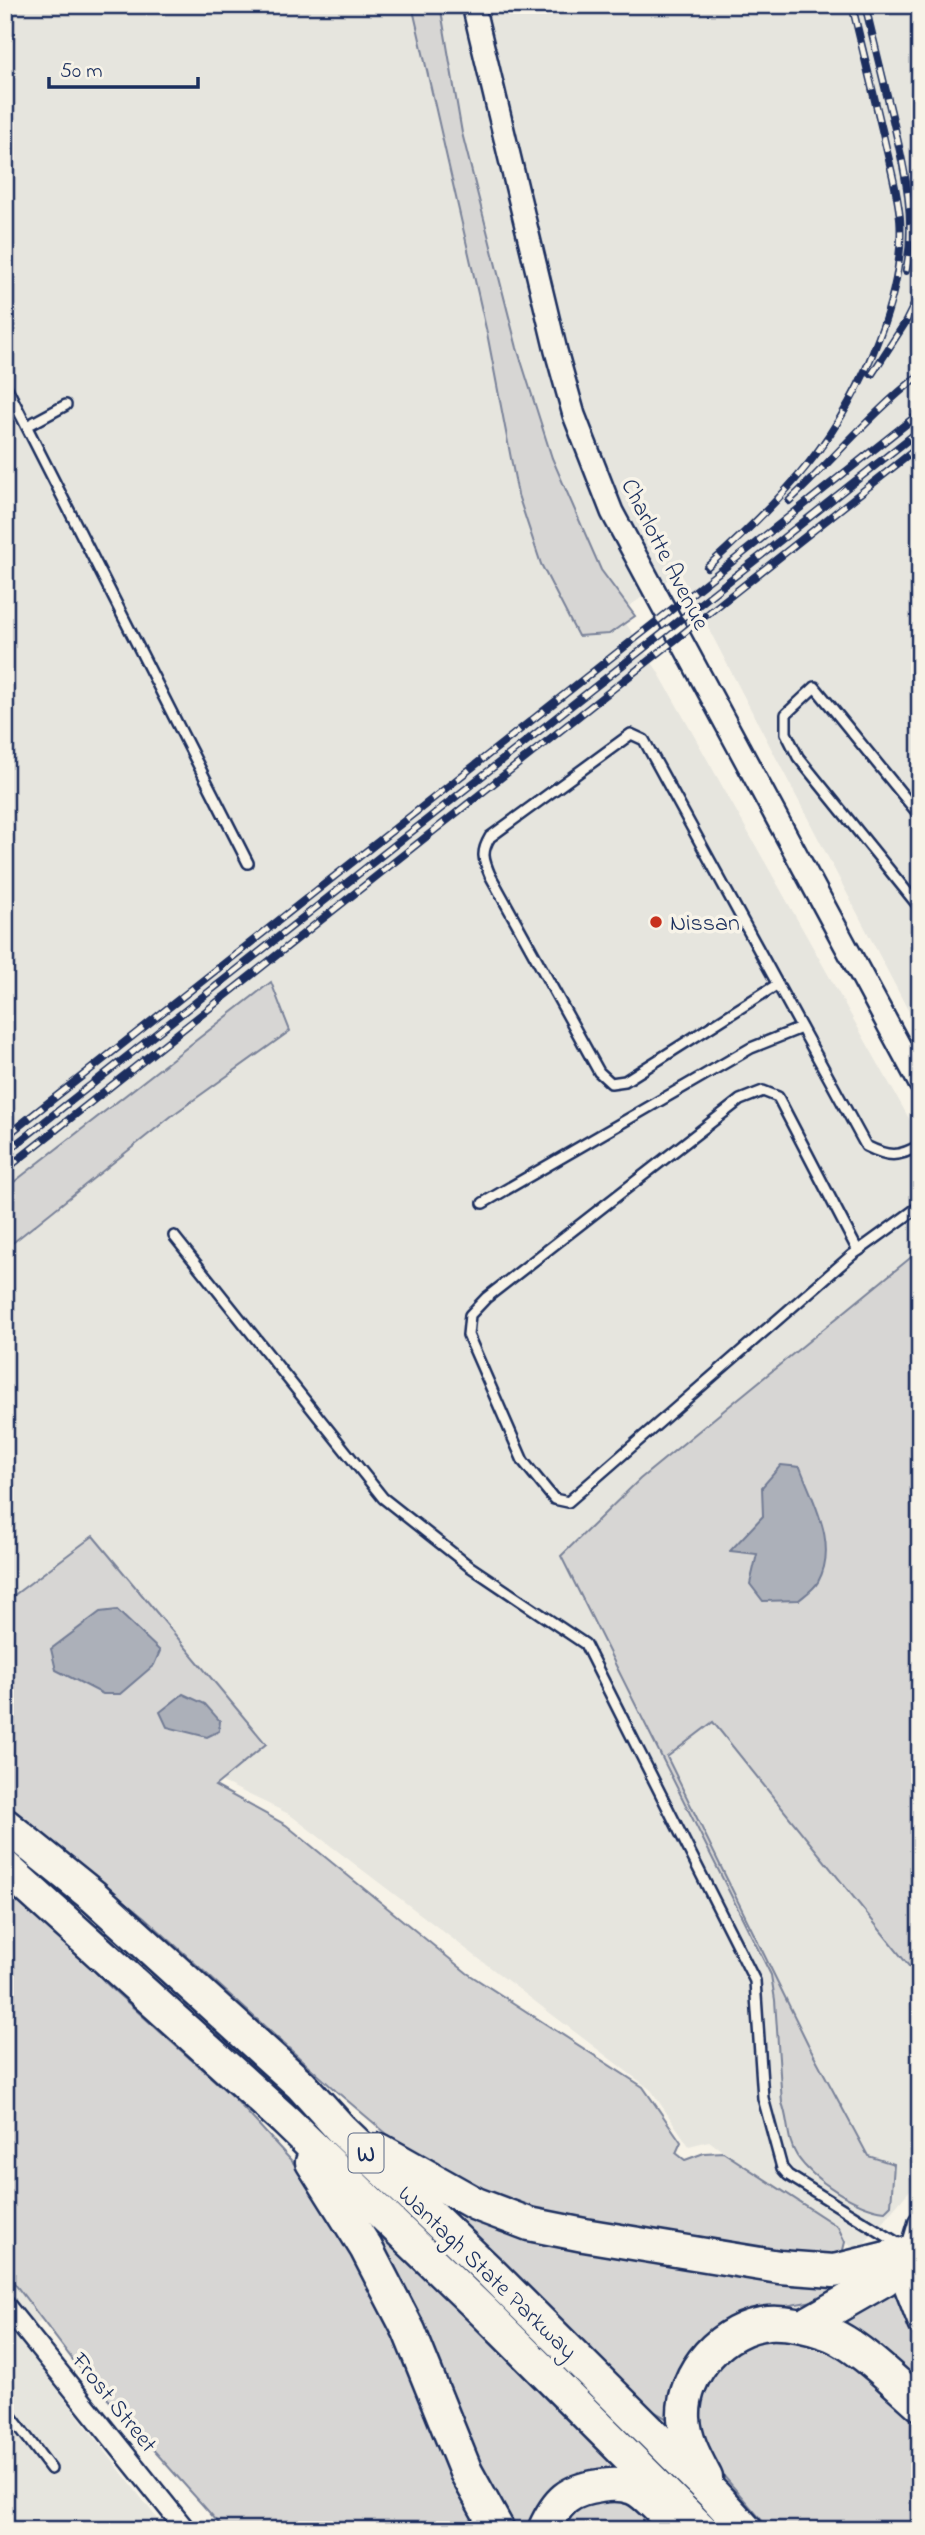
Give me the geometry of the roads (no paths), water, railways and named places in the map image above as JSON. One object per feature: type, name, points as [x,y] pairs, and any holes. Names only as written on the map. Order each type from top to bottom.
[{"type":"highway","name":"Wantagh State Parkway","points":[[5,1825],[113,1914],[301,2085],[340,2128],[489,2271],[746,2530]]},
{"type":"highway","name":"Wantagh State Parkway","points":[[5,1867],[285,2120],[484,2312],[702,2530]]},
{"type":"highway","points":[[285,2120],[366,2248],[409,2331],[466,2472],[498,2530]]},
{"type":"highway","points":[[340,2128],[476,2204],[529,2224],[779,2267],[834,2271],[911,2252]]},
{"type":"highway","points":[[803,2326],[885,2279],[911,2252]]},
{"type":"highway","points":[[714,2495],[691,2450],[684,2417],[688,2388],[696,2370],[718,2345],[751,2328],[769,2323],[803,2326],[831,2334],[920,2404]]},
{"type":"highway","points":[[544,2530],[556,2506],[565,2497],[577,2490],[613,2484],[634,2488],[686,2530]]},
{"type":"street","name":"Charlotte Avenue","points":[[473,5],[556,351],[574,415],[612,512],[920,1084]]},
{"type":"street","points":[[920,2222],[911,2252],[906,2289],[920,2325]]},
{"type":"street","name":"Frost Street","points":[[5,2305],[187,2530]]},
{"type":"lane","points":[[5,384],[248,863]]},
{"type":"lane","points":[[27,426],[66,405]]},
{"type":"lane","points":[[920,816],[815,687],[786,714],[786,733],[797,757],[920,908]]},
{"type":"lane","points":[[778,984],[625,1081],[611,1083],[599,1072],[490,875],[483,858],[484,848],[491,837],[631,734],[644,740],[778,984],[866,1146],[880,1153],[903,1155],[920,1145]]},
{"type":"lane","points":[[484,1203],[751,1048],[802,1028]]},
{"type":"lane","points":[[858,1251],[778,1097],[763,1091],[740,1100],[486,1298],[470,1315],[468,1335],[523,1461],[554,1499],[568,1502],[858,1251],[920,1206]]},
{"type":"lane","points":[[174,1236],[383,1498],[469,1566],[585,1644],[755,1981],[763,2098],[782,2168],[788,2175],[911,2252]]},
{"type":"lane","points":[[5,2408],[51,2469]]},
{"type":"railway","points":[[707,567],[762,516],[829,436],[864,373],[893,293],[899,263],[899,207],[852,5]]},
{"type":"railway","points":[[865,5],[905,173],[910,212],[906,271]]},
{"type":"railway","points":[[872,374],[905,323],[920,293]]},
{"type":"railway","points":[[789,501],[885,405],[920,375]]},
{"type":"railway","points":[[5,1137],[920,413]]},
{"type":"railway","points":[[5,1153],[920,430]]},
{"type":"railway","points":[[5,1170],[920,446]]},
{"type":"place","name":"Nissan","points":[[656,922]]}]
